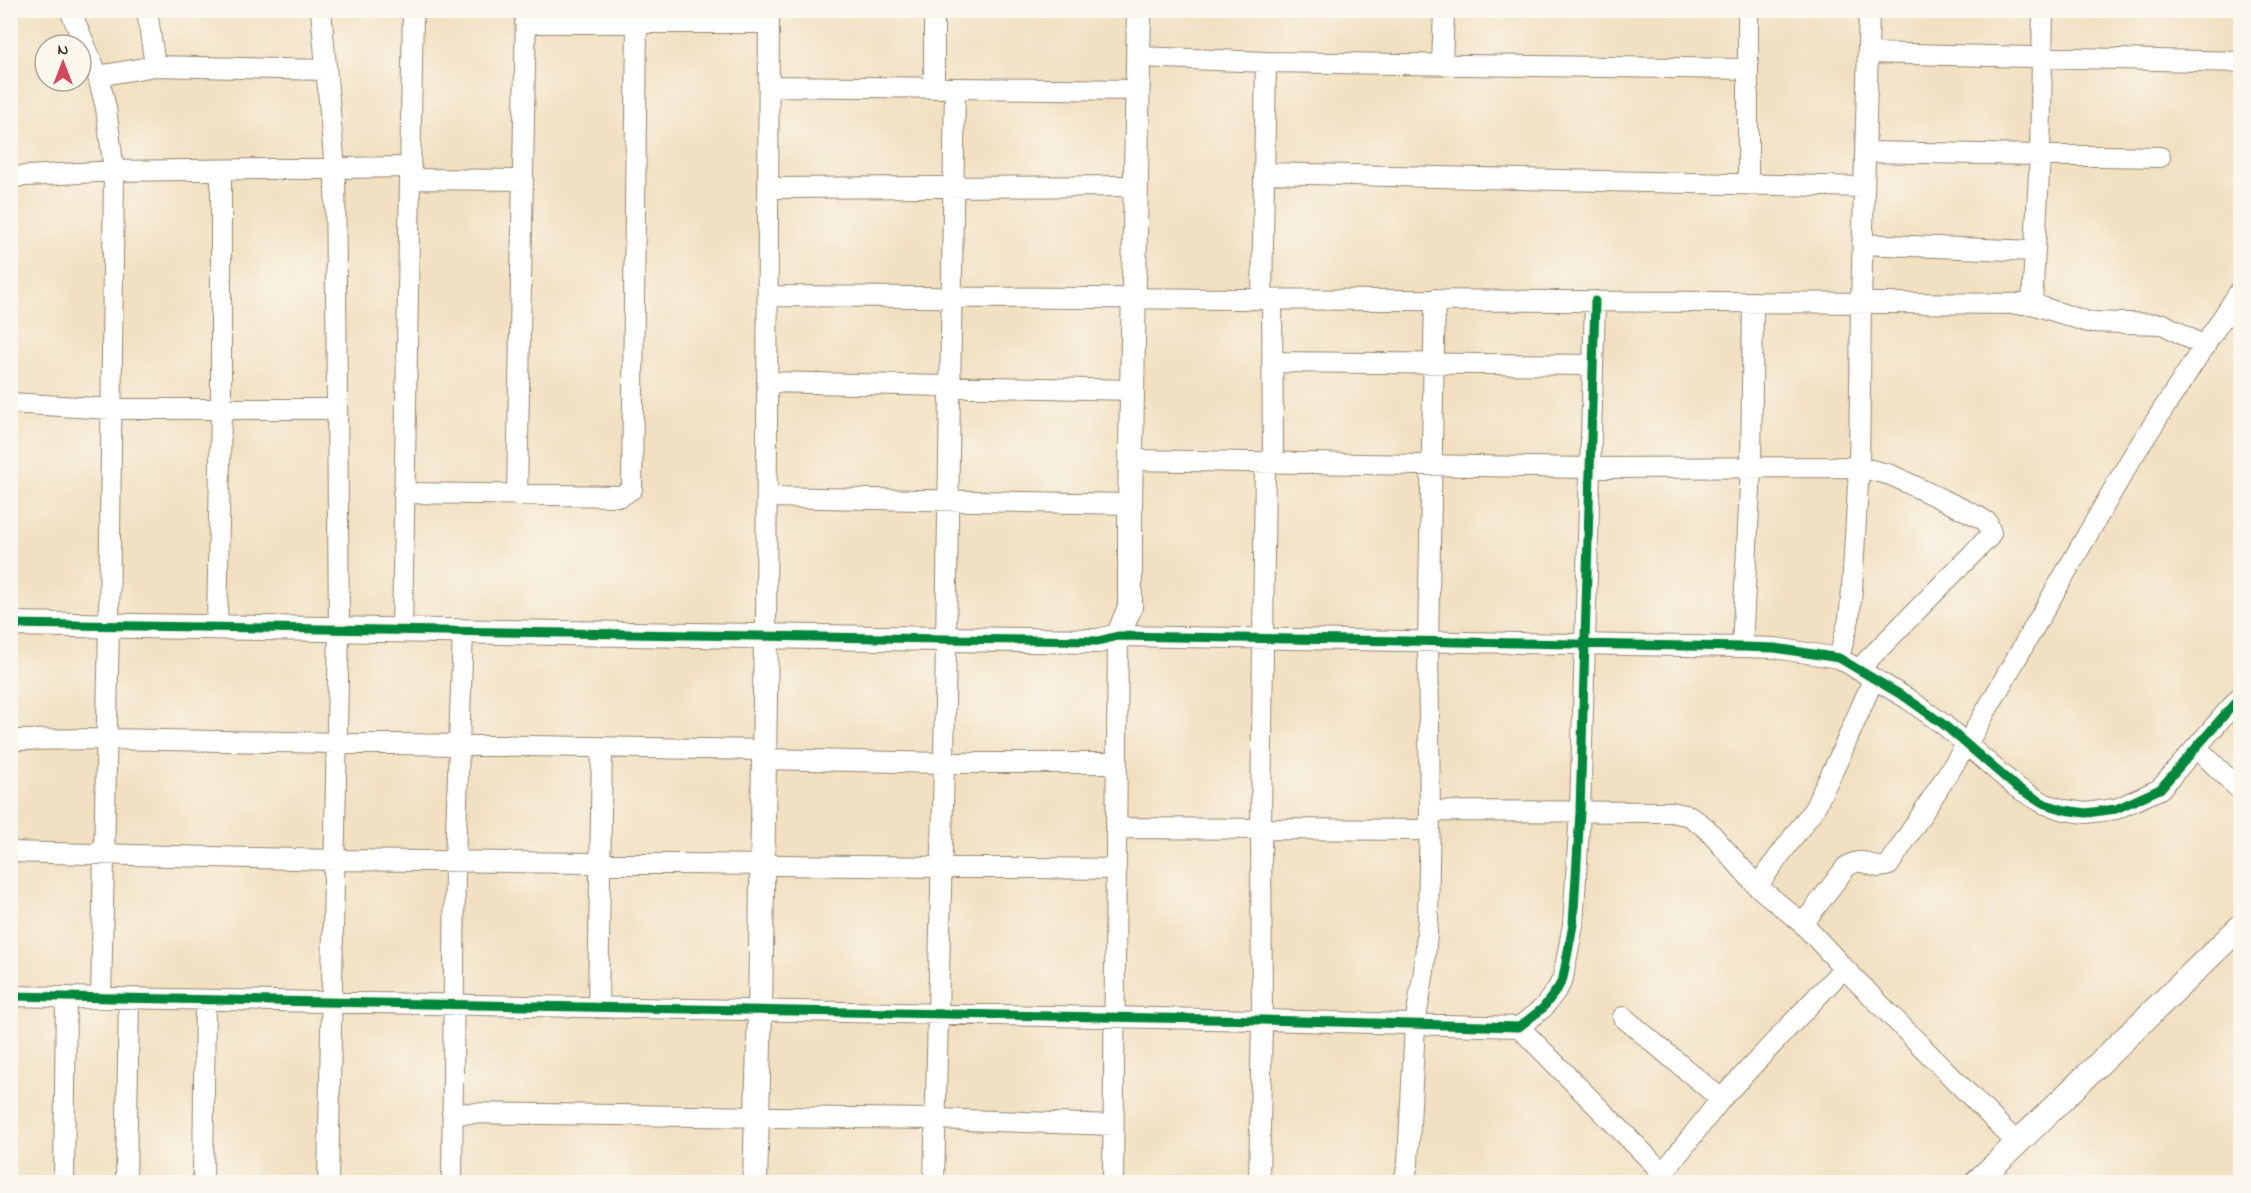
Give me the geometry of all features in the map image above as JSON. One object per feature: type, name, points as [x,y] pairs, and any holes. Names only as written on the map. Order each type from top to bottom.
[{"type":"street","points":[[70,10],[98,76],[106,108],[114,171],[109,626],[101,998]]},
{"type":"street","points":[[147,10],[155,66]]},
{"type":"street","points":[[321,10],[335,169],[339,628],[328,1182]]},
{"type":"street","points":[[402,630],[413,10]]},
{"type":"street","points":[[934,10],[934,88]]},
{"type":"street","points":[[1113,1182],[1118,636],[1130,607],[1139,10]]},
{"type":"street","points":[[1442,65],[1444,10]]},
{"type":"street","points":[[1748,10],[1748,183]]},
{"type":"street","points":[[1839,658],[1850,609],[1860,467],[1862,244],[1869,10]]},
{"type":"street","points":[[2032,304],[2040,155],[2043,10]]},
{"type":"street","points":[[517,495],[526,17],[638,23],[769,17],[766,635],[760,1011],[754,1182]]},
{"type":"street","points":[[403,493],[621,496],[632,489],[638,23]]},
{"type":"street","points":[[1868,53],[2241,62]]},
{"type":"street","points":[[1140,57],[1266,62],[1748,69]]},
{"type":"street","points":[[1259,1182],[1262,1020],[1260,828],[1272,362],[1267,298],[1264,173],[1266,62]]},
{"type":"street","points":[[98,76],[155,66],[325,70]]},
{"type":"street","points":[[769,86],[1138,90]]},
{"type":"street","points":[[934,1182],[944,763],[944,639],[955,88]]},
{"type":"street","points":[[1865,152],[2160,157]]},
{"type":"street","points":[[10,177],[114,171],[335,169],[523,180]]},
{"type":"street","points":[[217,627],[221,409],[221,170]]},
{"type":"street","points":[[1264,173],[1864,187]]},
{"type":"street","points":[[768,188],[1137,186]]},
{"type":"street","points":[[1862,244],[2034,251]]},
{"type":"street","points":[[1803,924],[1846,867],[1854,861],[1862,861],[1880,868],[1889,865],[1966,744],[2131,459],[2241,291]]},
{"type":"street","points":[[768,296],[2032,304],[2088,322],[2163,324],[2205,347]]},
{"type":"street","points":[[1404,1182],[1408,1163],[1415,1024],[1426,940],[1430,820],[1428,643],[1430,464],[1435,299]]},
{"type":"street","points":[[10,996],[1520,1027],[1543,1008],[1563,978],[1573,925],[1580,812],[1588,468],[1595,301]]},
{"type":"street","points":[[1742,647],[1751,468],[1753,302]]},
{"type":"street","points":[[1272,362],[1593,365]]},
{"type":"street","points":[[767,382],[1132,390]]},
{"type":"street","points":[[10,403],[111,409],[337,409]]},
{"type":"street","points":[[1131,460],[1588,468],[1860,467],[1891,475],[1986,522],[1991,533],[1988,538],[1865,675],[1839,758],[1814,809],[1757,886]]},
{"type":"street","points":[[767,497],[1130,504]]},
{"type":"street","points":[[10,624],[944,639],[1098,640],[1118,636],[1775,648],[1839,658],[1908,699],[1943,724],[2016,787],[2045,804],[2086,813],[2116,809],[2160,789],[2241,697]]},
{"type":"street","points":[[452,1182],[452,1005],[463,630]]},
{"type":"street","points":[[10,740],[105,739],[458,744],[763,754],[944,763],[1116,763]]},
{"type":"street","points":[[2196,747],[2241,790]]},
{"type":"street","points":[[598,1008],[602,748]]},
{"type":"street","points":[[1115,828],[1260,828],[1580,812],[1671,812],[1690,816],[1712,835],[1757,886],[1803,924],[2018,1143]]},
{"type":"street","points":[[10,852],[334,860],[1115,869]]},
{"type":"street","points":[[1977,1182],[2241,927]]},
{"type":"street","points":[[1520,1027],[1664,1180],[1721,1099],[1844,968]]},
{"type":"street","points":[[64,1182],[66,997]]},
{"type":"street","points":[[126,1182],[129,999]]},
{"type":"street","points":[[203,1182],[205,1000]]},
{"type":"street","points":[[1623,1017],[1721,1099]]},
{"type":"street","points":[[452,1113],[935,1119],[1113,1125]]},
{"type":"cycle path","points":[[10,996],[1519,1027],[1543,1008],[1558,988],[1563,978],[1573,925],[1580,812],[1595,301]]},
{"type":"cycle path","points":[[10,624],[1098,641],[1118,636],[1775,648],[1839,658],[1908,699],[1943,724],[2016,787],[2045,804],[2086,813],[2116,809],[2160,789],[2240,697]]}]
